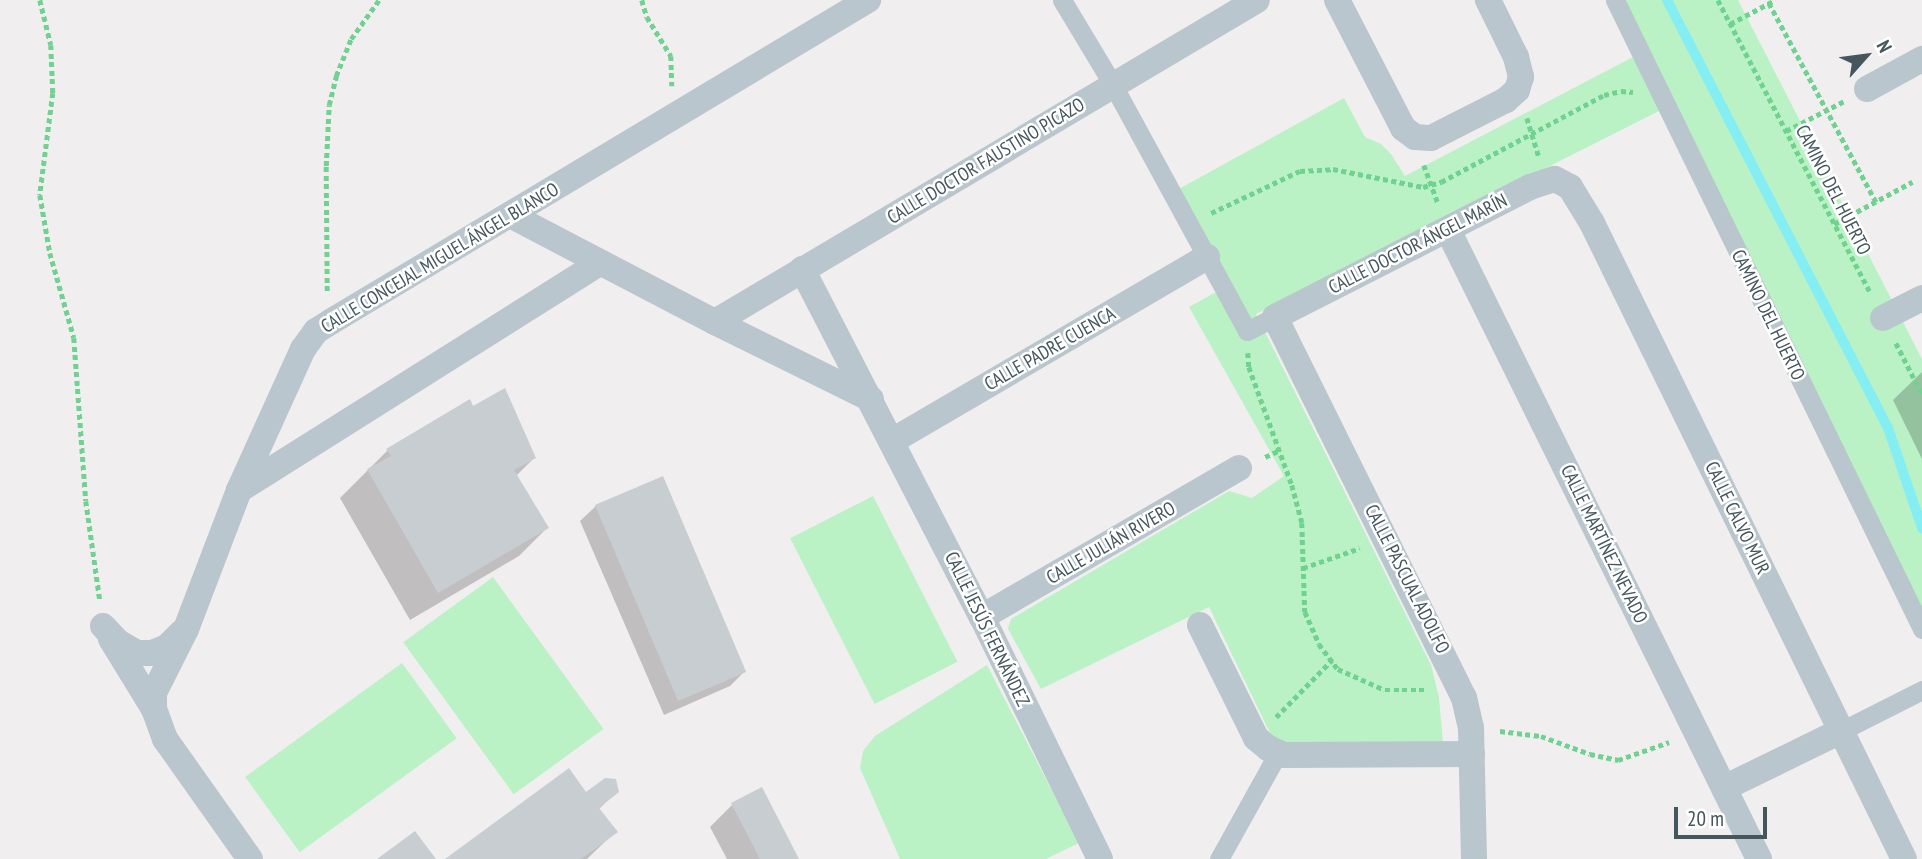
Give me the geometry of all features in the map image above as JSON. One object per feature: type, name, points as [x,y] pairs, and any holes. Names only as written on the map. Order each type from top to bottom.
[{"type":"street","name":"CALLE CONCEJAL MIGUEL ÁNGEL BLANCO","points":[[154,701],[186,629],[239,490],[303,349],[316,331],[868,0]]},
{"type":"street","points":[[1062,0],[1113,85],[1247,331],[1275,317]]},
{"type":"street","name":"CALLE DOCTOR FAUSTINO PICAZO","points":[[715,322],[1257,0]]},
{"type":"street","points":[[1337,0],[1403,128],[1415,137],[1431,138],[1506,100],[1517,90],[1521,77],[1516,57],[1488,0]]},
{"type":"street","name":"CAMINO DEL HUERTO","points":[[1615,0],[1922,629]]},
{"type":"street","points":[[1867,89],[1922,60]]},
{"type":"street","name":"CALLE DOCTOR ÁNGEL MARÍN","points":[[1275,317],[1448,230],[1554,181]]},
{"type":"street","name":"CALLE CALVO MUR","points":[[1554,181],[1592,223],[1904,859]]},
{"type":"street","points":[[510,215],[871,400]]},
{"type":"street","name":"CALLE MARTÍNEZ NEVADO","points":[[1448,230],[1759,859]]},
{"type":"street","name":"CALLE PADRE CUENCA","points":[[892,441],[1208,257]]},
{"type":"street","points":[[239,490],[600,263]]},
{"type":"street","name":"CALLE JESÚS FERNÁNDEZ","points":[[802,269],[982,617],[1100,859]]},
{"type":"street","points":[[1883,318],[1922,298]]},
{"type":"street","name":"CALLE PASCUAL ADOLFO","points":[[1275,317],[1461,690],[1471,727],[1474,859]]},
{"type":"street","name":"CALLE JULIÁN RIVERO","points":[[982,617],[1239,468]]},
{"type":"street","points":[[1200,625],[1256,737],[1278,753],[1472,754]]},
{"type":"street","points":[[103,626],[118,642],[137,653],[152,653],[167,647],[186,629]]},
{"type":"street","points":[[103,626],[154,701],[165,739],[250,859]]},
{"type":"street","points":[[1724,788],[1922,690]]},
{"type":"street","points":[[1219,859],[1278,753]]},
{"type":"path","points":[[40,0],[51,45],[53,93],[40,195],[50,253],[74,338],[86,502],[103,626]]},
{"type":"path","points":[[332,321],[326,268],[326,166],[330,105],[336,76],[351,39],[379,0]]},
{"type":"path","points":[[642,0],[647,17],[671,56],[671,90],[678,114]]},
{"type":"path","name":"CAMINO DEL HUERTO","points":[[1718,0],[1922,394]]},
{"type":"path","points":[[1730,24],[1772,1],[1876,202]]},
{"type":"path","points":[[1786,131],[1867,89]]},
{"type":"path","points":[[1517,90],[1554,181]]},
{"type":"path","points":[[1415,137],[1448,230]]},
{"type":"path","points":[[1834,224],[1912,182]]},
{"type":"path","points":[[1247,331],[1249,367],[1293,485],[1303,523],[1305,612],[1319,644],[1338,669],[1385,690],[1461,690]]},
{"type":"path","points":[[1303,568],[1388,541]]},
{"type":"path","points":[[1256,737],[1332,660]]},
{"type":"path","points":[[1471,727],[1541,736],[1590,754],[1618,760],[1641,754],[1696,731]]},
{"type":"green space","points":[[1615,0],[1738,0],[1922,359],[1922,629]]},
{"type":"green space","points":[[1633,57],[1661,110],[1256,314],[1431,665],[1439,697],[1443,743],[1281,742],[1271,735],[1209,607],[1041,689],[1008,629],[1011,619],[1229,491],[1252,498],[1284,476],[1189,307],[1218,291],[1166,196],[1344,98],[1365,137],[1381,144],[1405,176]]},
{"type":"green space","points":[[873,496],[957,662],[875,704],[790,538]]},
{"type":"green space","points":[[493,577],[604,729],[514,794],[403,642]]},
{"type":"green space","points":[[402,663],[457,738],[300,852],[245,777]]},
{"type":"green space","points":[[987,665],[1079,843],[1046,859],[900,859],[860,768],[863,751],[875,736]]},
{"type":"building","points":[[505,388],[536,458],[514,470],[549,528],[438,593],[367,469],[391,456],[386,449],[470,399],[473,406]]},
{"type":"building","points":[[663,476],[746,672],[678,701],[595,505]]},
{"type":"building","points":[[569,768],[586,792],[605,778],[616,779],[619,792],[599,808],[618,832],[581,859],[445,859]]},
{"type":"building","points":[[762,787],[799,859],[760,859],[731,803]]},
{"type":"building","points":[[415,831],[436,859],[377,859]]},
{"type":"waterway","points":[[1667,0],[1888,428],[1922,528]]}]
